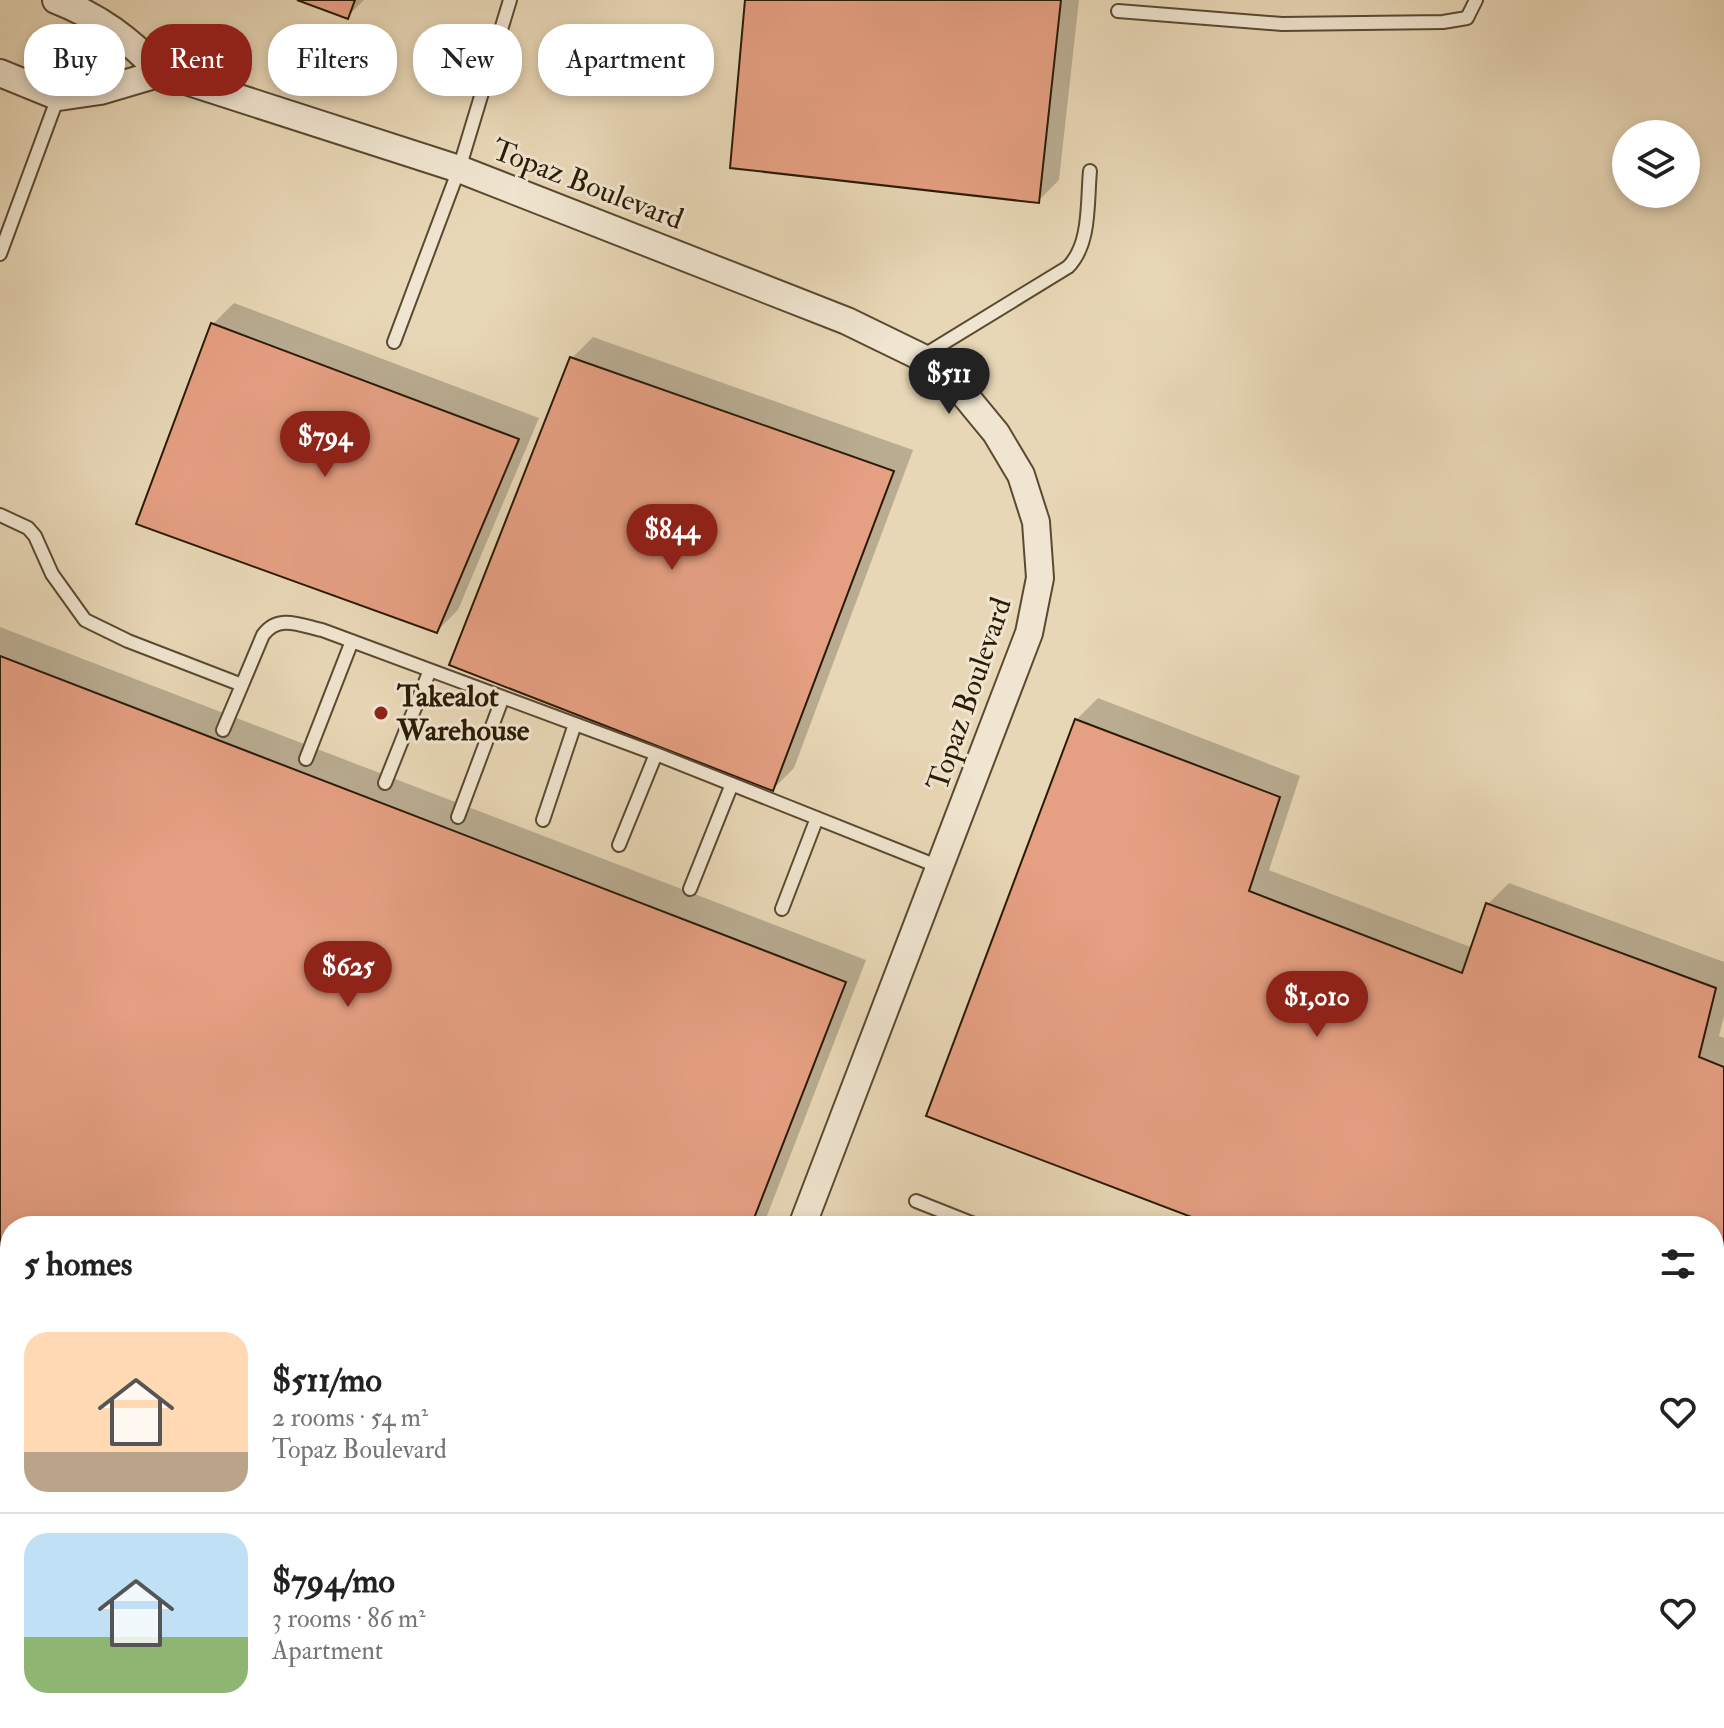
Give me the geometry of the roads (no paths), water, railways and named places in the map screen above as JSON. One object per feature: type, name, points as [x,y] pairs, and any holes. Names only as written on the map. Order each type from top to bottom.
[{"type":"street","name":"Topaz Boulevard","points":[[56,0],[89,13],[129,39],[141,52]]},
{"type":"street","points":[[0,73],[59,97],[100,91],[141,79]]},
{"type":"street","name":"Topaz Boulevard","points":[[232,96],[459,169],[818,309],[921,357],[963,393],[996,433],[1021,475],[1036,522],[1040,578],[1029,633],[942,868],[806,1216]]},
{"type":"lane","name":"Topaz Boulevard","points":[[394,342],[459,169],[510,0]]},
{"type":"lane","points":[[1118,11],[1282,24],[1443,22],[1467,18],[1476,0]]},
{"type":"lane","points":[[0,254],[89,13]]},
{"type":"lane","points":[[921,357],[1068,267],[1077,258],[1084,231],[1090,171]]},
{"type":"lane","points":[[0,515],[28,528],[35,536],[52,574],[72,605],[96,626],[242,685]]},
{"type":"lane","points":[[223,730],[263,635],[277,622],[322,630],[656,754],[942,868]]},
{"type":"lane","points":[[306,759],[352,641]]},
{"type":"lane","points":[[385,783],[430,670]]},
{"type":"lane","points":[[458,817],[503,697]]},
{"type":"lane","points":[[543,820],[575,724]]},
{"type":"lane","points":[[619,845],[656,754]]},
{"type":"lane","points":[[690,889],[732,784]]},
{"type":"lane","points":[[782,909],[817,818]]},
{"type":"lane","points":[[916,1201],[954,1216]]},
{"type":"place","name":"Takealot Warehouse","points":[[381,713]]}]
